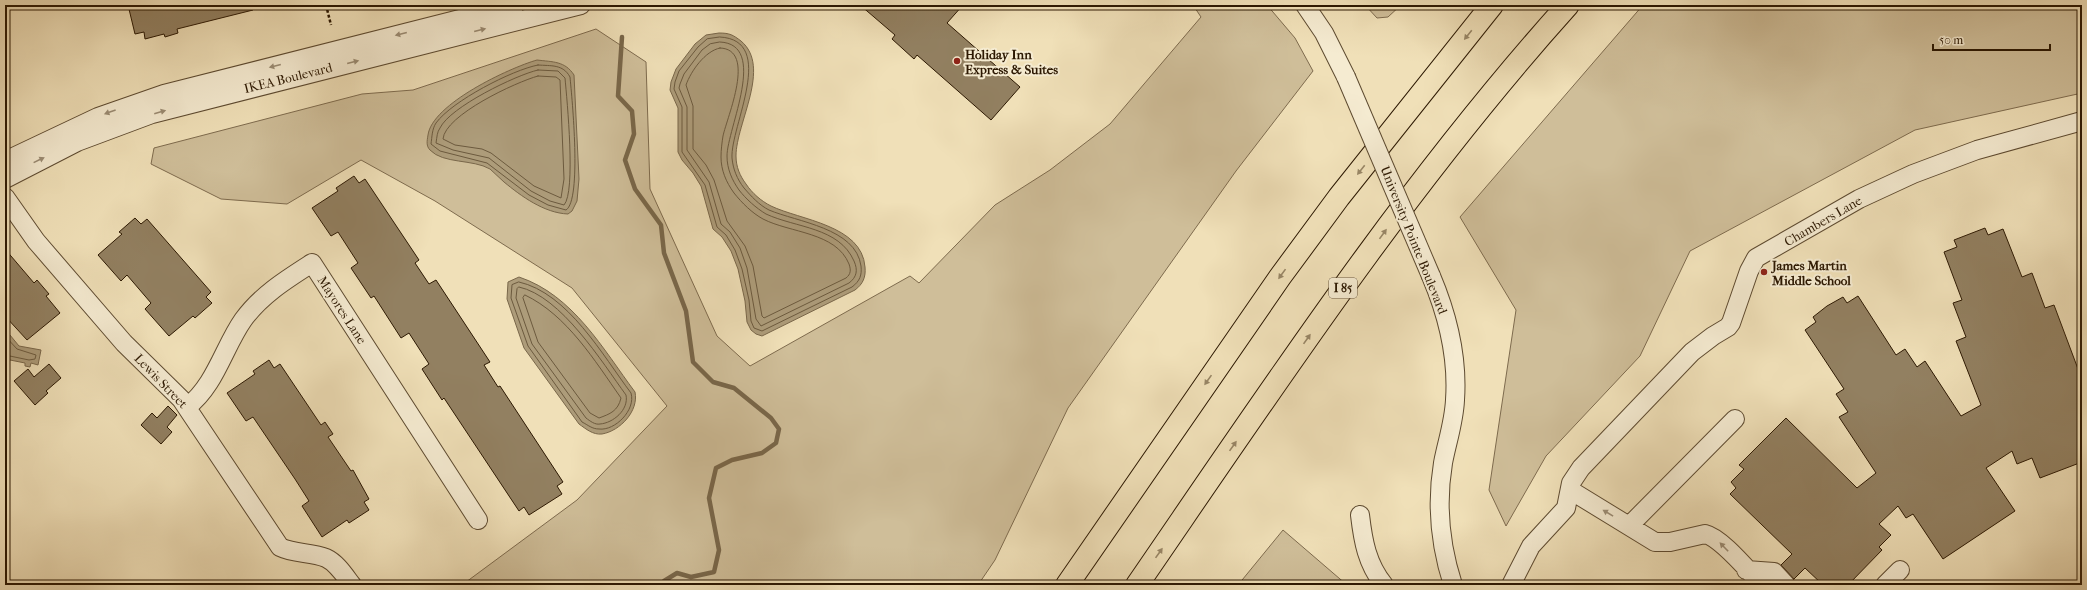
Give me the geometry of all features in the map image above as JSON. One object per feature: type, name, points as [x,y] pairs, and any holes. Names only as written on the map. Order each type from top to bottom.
[{"type":"highway","points":[[1067,585],[1280,277],[1339,197],[1492,5]]},
{"type":"highway","name":"I 85","points":[[1137,585],[1272,388],[1404,206],[1476,115],[1568,5]]},
{"type":"street","name":"IKEA Boulevard","points":[[5,179],[77,142],[152,114],[441,32],[515,5]]},
{"type":"street","name":"IKEA Boulevard","points":[[5,161],[73,128],[147,99],[441,32],[581,5]]},
{"type":"street","name":"University Pointe Boulevard","points":[[1305,5],[1324,33],[1346,77],[1431,276],[1446,318],[1452,342],[1456,371],[1454,414],[1439,493],[1443,549],[1453,585]]},
{"type":"street","name":"Chambers Lane","points":[[1511,585],[1531,546],[1566,508],[1574,476],[1692,352],[1728,327],[1733,318],[1751,267],[1760,255],[1859,200],[1913,174],[1977,150],[2082,121]]},
{"type":"street","name":"Lewis Street","points":[[5,197],[36,241],[124,344],[172,388],[188,407],[280,547],[324,557],[334,564],[352,585]]},
{"type":"street","name":"Mayores Lane","points":[[188,407],[201,394],[236,332],[250,311],[271,291],[312,263],[478,520]]},
{"type":"street","points":[[1628,526],[1735,419]]},
{"type":"street","points":[[1570,490],[1646,538],[1662,543],[1705,534],[1710,535],[1762,585]]},
{"type":"street","points":[[1360,515],[1364,548],[1370,564],[1384,585]]},
{"type":"street","points":[[1746,570],[1774,572],[1786,585]]},
{"type":"street","points":[[1885,585],[1900,570]]},
{"type":"path","points":[[326,5],[331,25]]},
{"type":"shaded area","points":[[1193,5],[1267,5],[1295,38],[1313,71],[1236,171],[1068,408],[995,560],[978,585],[462,585],[577,500],[667,406],[572,288],[435,201],[361,160],[287,204],[221,199],[151,164],[154,148],[362,94],[413,90],[596,29],[646,62],[650,189],[717,336],[750,366],[910,276],[919,283],[995,205],[1050,170],[1110,124],[1201,17]]},
{"type":"shaded area","points":[[1365,5],[1401,5],[1388,17],[1377,18]]},
{"type":"shaded area","points":[[1643,5],[2082,5],[2082,93],[1915,130],[1690,251],[1640,356],[1546,456],[1506,526],[1489,490],[1516,310],[1460,217]]},
{"type":"shaded area","points":[[1283,530],[1347,585],[1238,585]]},
{"type":"water","points":[[726,33],[741,41],[750,52],[753,65],[753,80],[750,96],[737,143],[736,160],[740,175],[751,191],[771,206],[813,220],[842,233],[853,242],[861,253],[865,267],[863,280],[855,290],[762,336],[751,330],[747,322],[745,301],[738,269],[731,251],[722,237],[713,229],[701,186],[678,152],[678,108],[670,90],[671,82],[676,69],[695,44],[706,35]]},
{"type":"water","points":[[537,60],[563,65],[567,67],[574,75],[579,179],[577,201],[572,211],[568,214],[550,211],[533,203],[490,169],[475,164],[450,160],[442,157],[430,150],[427,145],[428,135],[433,123],[443,111],[457,100],[491,79],[524,64]]},
{"type":"water","points":[[519,277],[538,285],[571,310],[598,341],[635,392],[634,406],[631,413],[627,419],[615,429],[602,434],[596,434],[579,424],[524,348],[507,299],[508,282]]},
{"type":"water","points":[[5,329],[19,346],[41,350],[38,365],[31,363],[30,367],[25,366],[25,363],[5,359]]},
{"type":"building","points":[[128,5],[252,5],[253,10],[177,29],[178,33],[165,37],[164,34],[145,39],[144,32],[135,34]]},
{"type":"building","name":"Holiday Inn Express & Suites","points":[[860,5],[963,5],[947,23],[1020,87],[991,120],[917,55],[914,59],[892,39],[895,35]]},
{"type":"building","points":[[354,176],[359,183],[365,179],[419,260],[415,263],[429,284],[436,280],[490,362],[484,365],[498,387],[500,386],[563,482],[557,486],[562,494],[529,515],[524,507],[519,511],[444,398],[442,400],[422,369],[429,364],[409,333],[401,338],[374,296],[371,298],[351,268],[358,263],[338,232],[331,236],[312,208],[338,191],[336,188]]},
{"type":"building","points":[[135,218],[141,224],[147,219],[211,292],[206,297],[212,303],[195,318],[193,316],[169,336],[145,309],[151,303],[127,275],[121,281],[98,255],[122,234],[119,232]]},
{"type":"building","points":[[1985,228],[1988,235],[2003,229],[2022,277],[2032,273],[2045,308],[2054,305],[2078,369],[2082,368],[2082,462],[2040,478],[2032,458],[2017,464],[2012,451],[1986,468],[2015,511],[1943,559],[1913,514],[1906,518],[1898,506],[1879,524],[1891,535],[1879,547],[1882,550],[1848,585],[1823,585],[1805,568],[1794,579],[1781,565],[1792,554],[1730,494],[1736,488],[1731,482],[1744,469],[1739,465],[1786,418],[1857,488],[1876,473],[1839,417],[1848,412],[1836,394],[1844,389],[1805,330],[1816,322],[1813,317],[1827,306],[1843,297],[1847,303],[1858,296],[1896,355],[1905,349],[1917,367],[1925,361],[1961,416],[1981,405],[1956,341],[1966,337],[1953,303],[1962,300],[1944,252],[1957,247],[1954,240]]},
{"type":"building","points":[[5,249],[34,283],[37,280],[49,294],[46,296],[60,313],[27,340],[5,316]]},
{"type":"building","points":[[269,360],[274,368],[280,364],[321,425],[325,422],[333,434],[328,437],[351,471],[353,470],[369,499],[364,502],[369,510],[349,523],[347,520],[322,537],[302,506],[309,501],[295,479],[253,417],[246,421],[227,393],[255,374],[253,371]]},
{"type":"building","points":[[49,364],[61,378],[46,391],[48,393],[35,405],[14,381],[28,369],[34,377]]},
{"type":"building","points":[[168,406],[177,415],[167,427],[172,432],[161,444],[141,425],[152,413],[157,418]]},
{"type":"waterway","points":[[622,37],[618,96],[632,111],[634,134],[625,160],[635,189],[661,225],[664,253],[686,311],[693,362],[713,382],[734,388],[771,418],[779,429],[776,443],[762,453],[732,460],[716,468],[709,498],[719,550],[714,572],[691,577],[677,573],[664,581],[662,585]]},
{"type":"place","name":"Holiday Inn Express & Suites","points":[[957,61]]},
{"type":"place","name":"James Martin Middle School","points":[[1764,272]]}]
